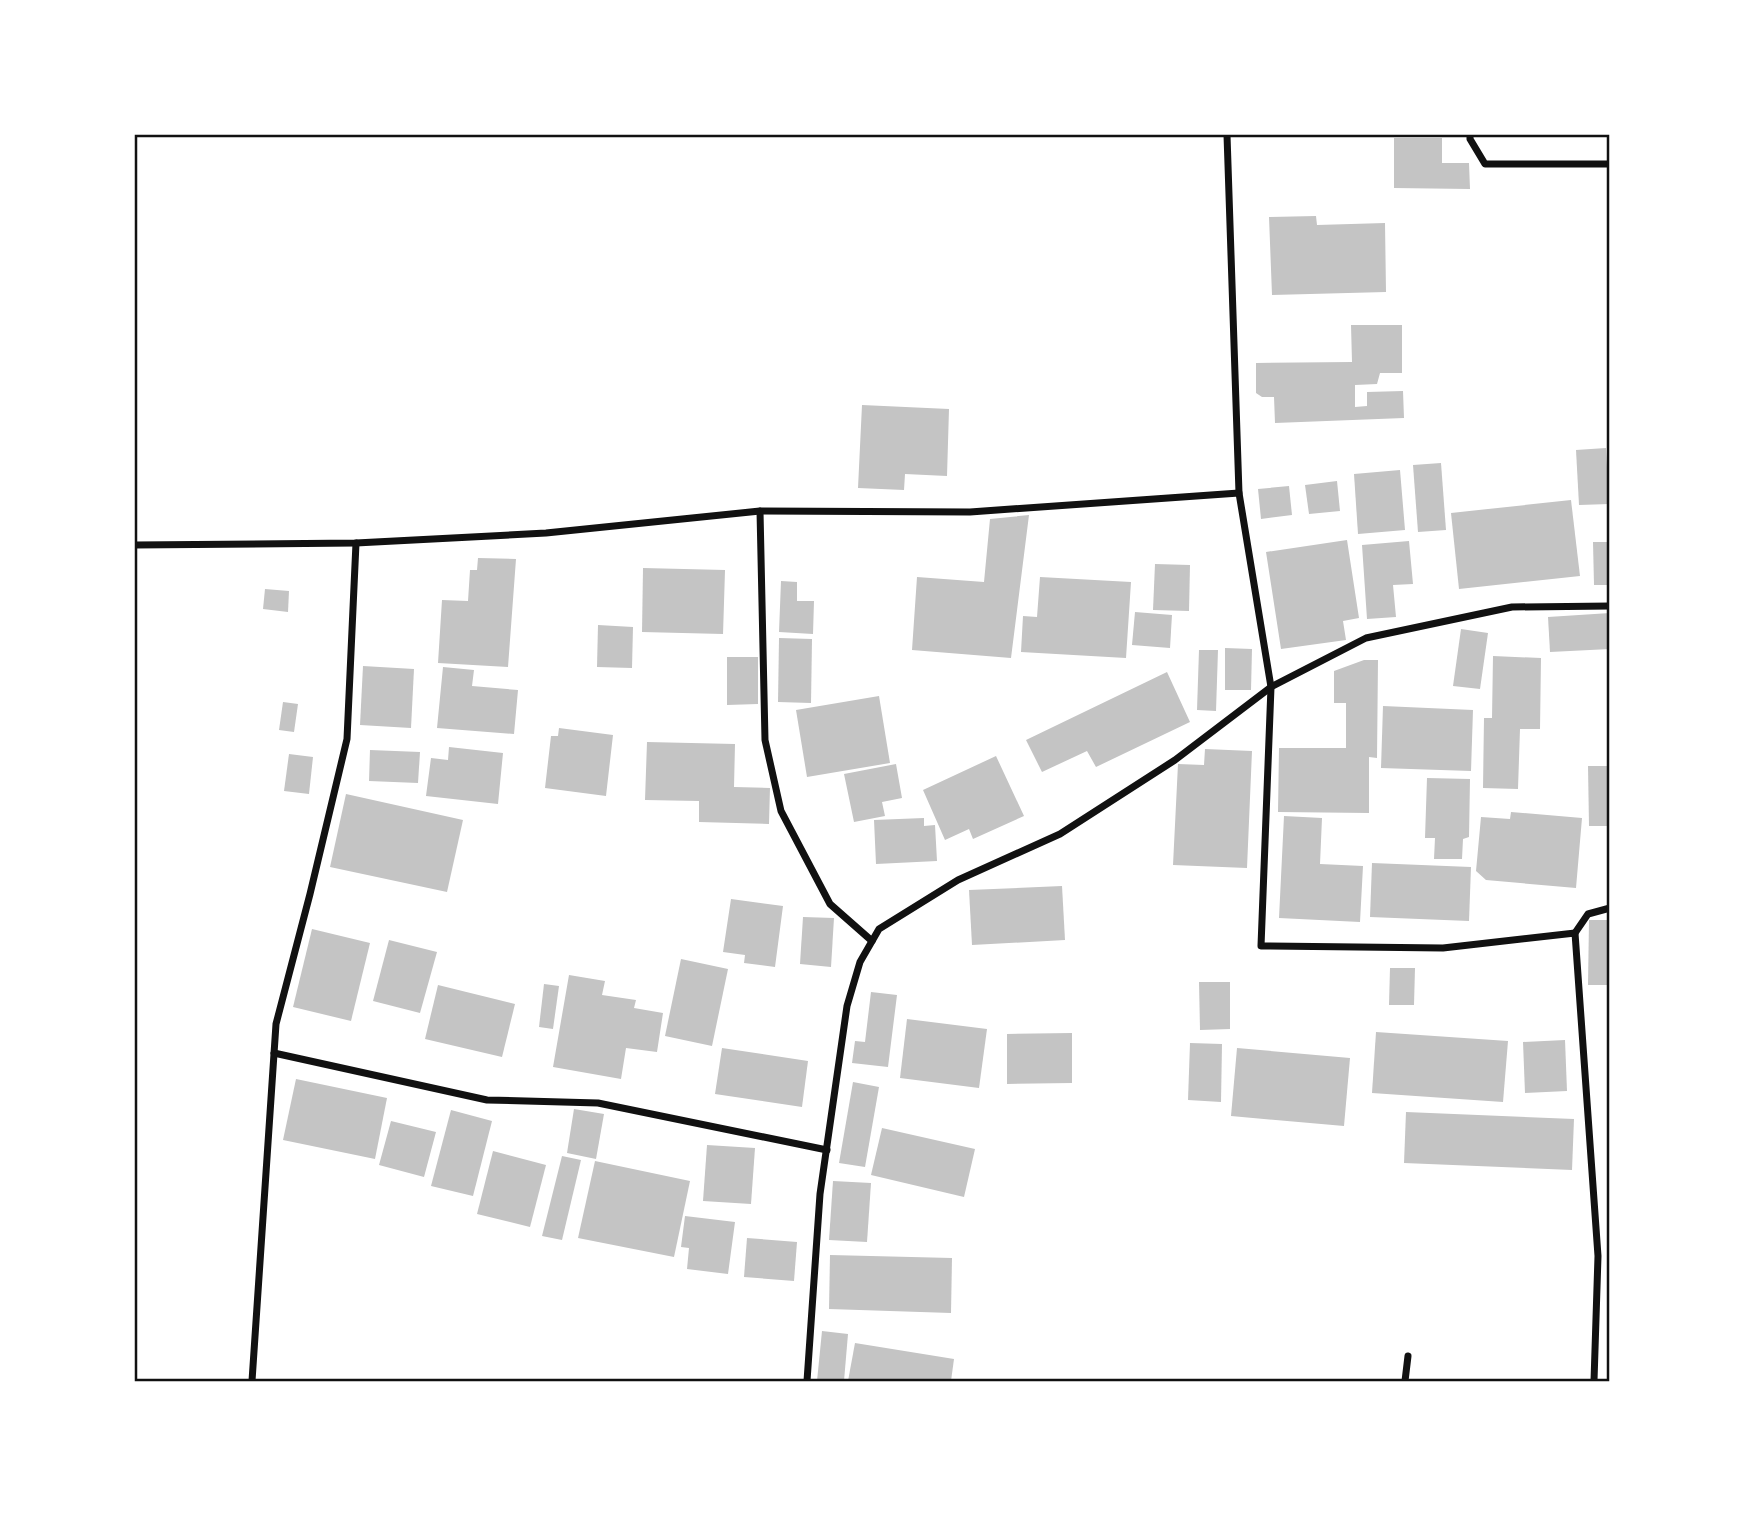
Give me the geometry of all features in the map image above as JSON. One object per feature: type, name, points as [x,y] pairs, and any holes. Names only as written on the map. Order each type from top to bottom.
[{"type":"street","points":[[1227,135],[1239,494],[1271,687],[1261,946],[1443,948],[1575,933]]},
{"type":"street","points":[[1470,135],[1485,164],[1610,164]]},
{"type":"street","points":[[135,545],[356,543],[546,533],[760,511],[970,512],[1239,494]]},
{"type":"street","points":[[760,511],[765,740],[781,811],[830,904],[872,941]]},
{"type":"street","points":[[251,1381],[276,1024],[347,739],[356,543]]},
{"type":"street","points":[[807,1381],[820,1194],[847,1006],[860,962],[879,929],[958,880],[1060,834],[1175,760],[1271,687],[1366,638],[1512,607],[1610,606]]},
{"type":"street","points":[[1594,1381],[1598,1256],[1575,933],[1588,914],[1610,908]]},
{"type":"street","points":[[274,1053],[487,1100],[598,1103],[827,1150]]},
{"type":"street","points":[[1405,1381],[1408,1356]]},
{"type":"building","points":[[1394,138],[1442,138],[1442,163],[1469,163],[1470,189],[1394,188]]},
{"type":"building","points":[[1316,216],[1317,225],[1385,223],[1386,292],[1272,295],[1269,217]]},
{"type":"building","points":[[1351,325],[1402,325],[1402,373],[1380,373],[1377,384],[1355,385],[1355,407],[1367,406],[1367,392],[1403,391],[1404,418],[1275,423],[1274,397],[1262,397],[1256,393],[1256,363],[1352,362]]},
{"type":"building","points":[[862,405],[949,409],[947,476],[905,474],[904,490],[858,488]]},
{"type":"building","points":[[1606,448],[1609,504],[1579,505],[1576,450]]},
{"type":"building","points":[[1441,463],[1446,530],[1418,532],[1413,465]]},
{"type":"building","points":[[1400,470],[1405,530],[1358,534],[1354,474]]},
{"type":"building","points":[[1337,481],[1340,511],[1309,514],[1305,485]]},
{"type":"building","points":[[1289,486],[1292,515],[1261,519],[1258,489]]},
{"type":"building","points":[[1571,500],[1580,576],[1459,589],[1451,513]]},
{"type":"building","points":[[1029,515],[1011,658],[912,650],[917,577],[984,582],[990,519]]},
{"type":"building","points":[[1347,540],[1359,618],[1343,621],[1346,640],[1281,649],[1266,552]]},
{"type":"building","points":[[1409,541],[1413,584],[1393,585],[1396,617],[1367,619],[1362,545]]},
{"type":"building","points":[[1593,542],[1610,542],[1610,585],[1594,585]]},
{"type":"building","points":[[478,558],[516,559],[508,667],[438,663],[442,600],[468,601],[470,570],[477,570]]},
{"type":"building","points":[[1155,564],[1190,565],[1189,611],[1153,610]]},
{"type":"building","points":[[643,568],[725,570],[723,634],[642,632]]},
{"type":"building","points":[[1040,577],[1131,582],[1126,658],[1021,652],[1023,616],[1037,617]]},
{"type":"building","points":[[781,581],[797,582],[797,601],[814,601],[813,634],[779,632]]},
{"type":"building","points":[[265,589],[289,591],[288,612],[263,609]]},
{"type":"building","points":[[1135,612],[1172,615],[1170,648],[1132,645]]},
{"type":"building","points":[[1610,613],[1610,649],[1550,652],[1548,617]]},
{"type":"building","points":[[598,625],[633,627],[632,668],[597,667]]},
{"type":"building","points":[[1461,629],[1488,633],[1480,689],[1453,686]]},
{"type":"building","points":[[779,638],[812,639],[811,703],[778,702]]},
{"type":"building","points":[[1225,648],[1252,649],[1251,690],[1225,690]]},
{"type":"building","points":[[1199,650],[1218,650],[1216,711],[1197,710]]},
{"type":"building","points":[[1493,656],[1541,658],[1540,729],[1520,729],[1518,789],[1483,788],[1484,718],[1492,718]]},
{"type":"building","points":[[727,657],[758,657],[758,704],[727,705]]},
{"type":"building","points":[[1364,660],[1378,660],[1377,758],[1369,757],[1369,813],[1278,812],[1279,748],[1346,748],[1346,703],[1334,703],[1334,671]]},
{"type":"building","points":[[363,666],[414,669],[411,728],[360,725]]},
{"type":"building","points":[[443,667],[474,670],[472,686],[518,690],[514,734],[437,728]]},
{"type":"building","points":[[1167,672],[1190,722],[1096,767],[1087,751],[1042,772],[1026,740]]},
{"type":"building","points":[[879,696],[890,763],[807,777],[796,710]]},
{"type":"building","points":[[283,702],[298,704],[294,732],[279,730]]},
{"type":"building","points":[[1383,706],[1473,710],[1471,771],[1381,768]]},
{"type":"building","points":[[559,728],[613,735],[606,796],[545,788],[551,736],[558,736]]},
{"type":"building","points":[[647,742],[735,744],[734,787],[770,788],[769,824],[699,822],[699,801],[645,800]]},
{"type":"building","points":[[449,747],[503,753],[498,804],[426,796],[431,758],[448,760]]},
{"type":"building","points":[[1205,749],[1252,751],[1247,868],[1173,865],[1178,764],[1204,765]]},
{"type":"building","points":[[370,750],[420,752],[418,783],[369,781]]},
{"type":"building","points":[[289,754],[313,757],[309,794],[284,791]]},
{"type":"building","points":[[996,756],[1024,816],[973,839],[969,829],[945,840],[923,790]]},
{"type":"building","points":[[896,764],[902,798],[882,802],[885,816],[854,822],[844,774]]},
{"type":"building","points":[[1588,766],[1610,766],[1610,826],[1589,826]]},
{"type":"building","points":[[1427,778],[1470,779],[1469,837],[1463,839],[1462,859],[1434,859],[1435,838],[1425,838]]},
{"type":"building","points":[[346,794],[463,820],[447,892],[330,867]]},
{"type":"building","points":[[1511,812],[1582,818],[1576,888],[1486,880],[1476,871],[1481,817],[1510,819]]},
{"type":"building","points":[[1284,816],[1322,818],[1320,864],[1363,866],[1360,922],[1279,918]]},
{"type":"building","points":[[924,818],[924,826],[935,825],[937,861],[876,864],[874,820]]},
{"type":"building","points":[[1372,863],[1471,867],[1469,921],[1370,917]]},
{"type":"building","points":[[1062,886],[1065,940],[972,945],[969,890]]},
{"type":"building","points":[[731,899],[783,906],[775,967],[744,963],[745,955],[723,952]]},
{"type":"building","points":[[803,917],[834,918],[831,967],[800,964]]},
{"type":"building","points":[[1589,920],[1610,920],[1610,985],[1588,985]]},
{"type":"building","points":[[312,929],[370,943],[351,1021],[293,1007]]},
{"type":"building","points":[[389,940],[437,952],[420,1013],[373,1001]]},
{"type":"building","points":[[681,959],[728,969],[712,1046],[665,1036]]},
{"type":"building","points":[[1390,968],[1415,968],[1414,1005],[1389,1005]]},
{"type":"building","points":[[569,975],[605,981],[602,995],[636,1000],[634,1008],[663,1013],[657,1052],[626,1048],[621,1079],[553,1067]]},
{"type":"building","points":[[1199,982],[1230,982],[1230,1029],[1200,1030]]},
{"type":"building","points":[[544,984],[559,986],[553,1029],[539,1027]]},
{"type":"building","points":[[438,985],[515,1004],[502,1057],[425,1039]]},
{"type":"building","points":[[871,992],[897,995],[888,1067],[852,1063],[855,1041],[865,1042]]},
{"type":"building","points":[[907,1019],[987,1029],[979,1088],[900,1078]]},
{"type":"building","points":[[1376,1032],[1508,1041],[1503,1102],[1372,1093]]},
{"type":"building","points":[[1072,1033],[1072,1083],[1007,1084],[1007,1034]]},
{"type":"building","points":[[1565,1040],[1567,1091],[1525,1093],[1523,1042]]},
{"type":"building","points":[[1190,1043],[1222,1044],[1221,1102],[1188,1100]]},
{"type":"building","points":[[722,1048],[808,1061],[802,1107],[715,1094]]},
{"type":"building","points":[[1237,1048],[1350,1058],[1344,1126],[1231,1116]]},
{"type":"building","points":[[296,1079],[387,1098],[375,1159],[283,1140]]},
{"type":"building","points":[[853,1082],[879,1087],[865,1167],[839,1163]]},
{"type":"building","points":[[574,1109],[604,1114],[596,1159],[567,1153]]},
{"type":"building","points":[[451,1110],[492,1121],[473,1196],[431,1186]]},
{"type":"building","points":[[1406,1112],[1574,1119],[1572,1170],[1404,1163]]},
{"type":"building","points":[[391,1121],[436,1132],[424,1177],[379,1165]]},
{"type":"building","points":[[882,1128],[975,1149],[964,1197],[871,1175]]},
{"type":"building","points":[[707,1145],[755,1148],[751,1204],[703,1201]]},
{"type":"building","points":[[493,1151],[546,1165],[530,1227],[477,1214]]},
{"type":"building","points":[[562,1156],[581,1160],[562,1240],[542,1236]]},
{"type":"building","points":[[595,1161],[690,1181],[674,1257],[578,1238]]},
{"type":"building","points":[[833,1181],[871,1183],[867,1242],[829,1240]]},
{"type":"building","points":[[685,1216],[735,1222],[728,1274],[687,1269],[689,1248],[681,1247]]},
{"type":"building","points":[[747,1238],[797,1242],[794,1281],[744,1277]]},
{"type":"building","points":[[830,1255],[952,1258],[951,1313],[829,1309]]},
{"type":"building","points":[[822,1331],[848,1334],[844,1381],[817,1381]]},
{"type":"building","points":[[855,1343],[954,1359],[951,1381],[848,1381]]}]
